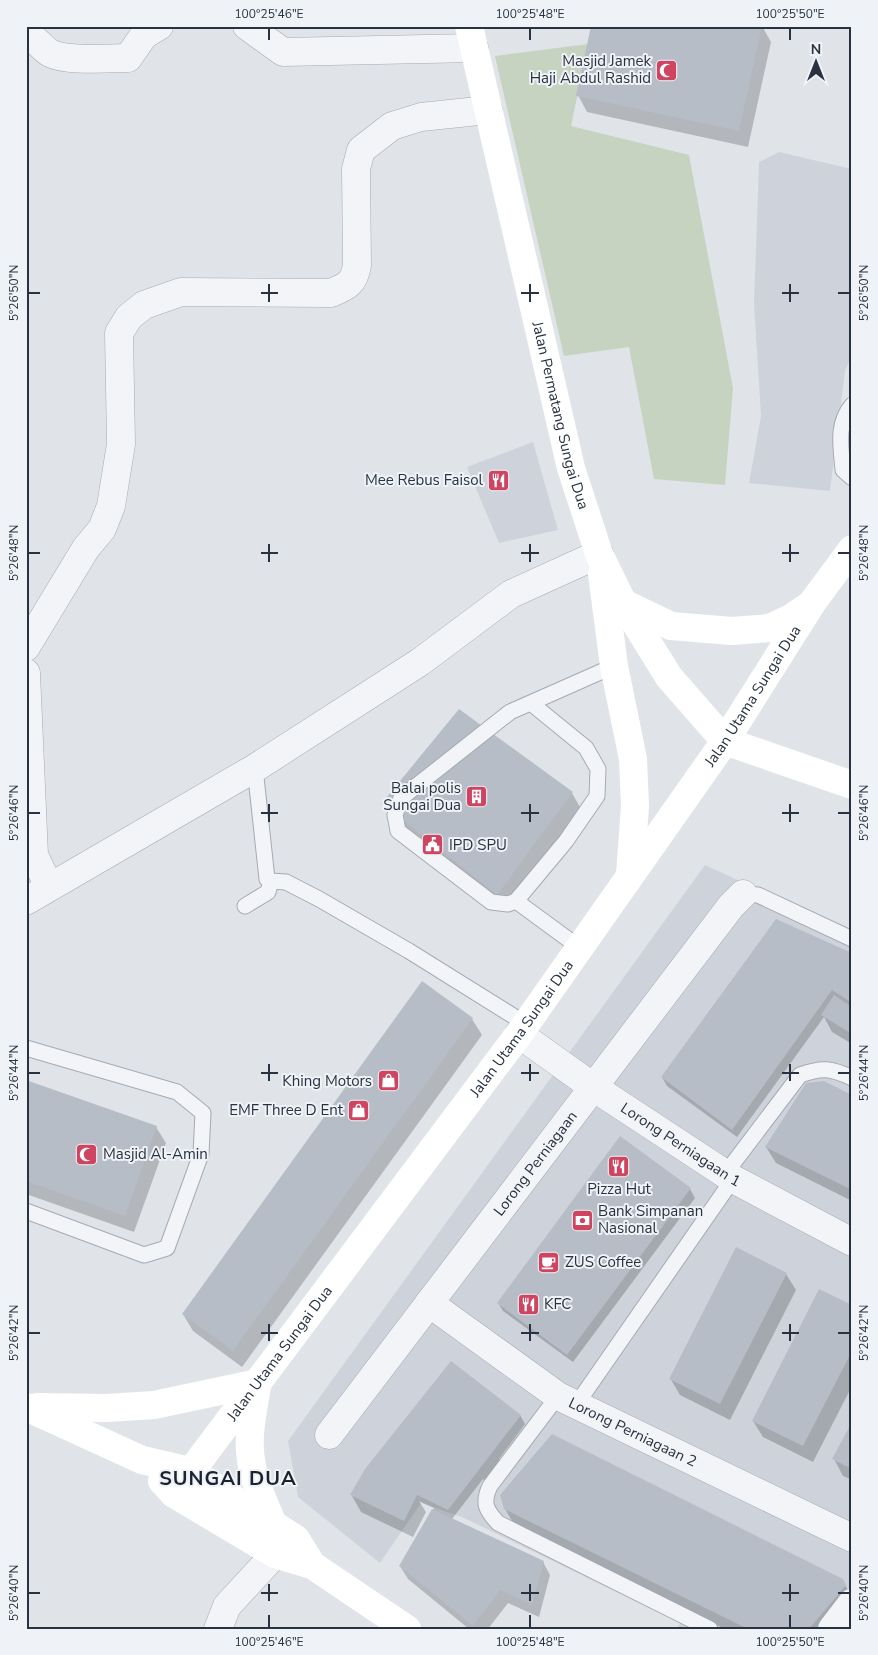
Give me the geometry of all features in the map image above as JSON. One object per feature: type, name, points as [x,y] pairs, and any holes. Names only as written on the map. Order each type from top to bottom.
[{"type":"main road","name":"Jalan Permatang Sungai Dua","points":[[472,37],[571,468],[599,554],[623,603],[669,677],[724,741]]},
{"type":"main road","name":"Jalan Utama Sungai Dua","points":[[174,1494],[522,1029],[724,741],[812,603],[852,549]]},
{"type":"main road","points":[[599,554],[614,666],[633,760],[635,806],[630,875]]},
{"type":"main road","points":[[623,603],[671,626],[732,631],[770,628],[791,618],[812,603]]},
{"type":"main road","points":[[724,741],[852,785]]},
{"type":"main road","points":[[26,1407],[106,1408],[154,1405],[258,1383],[250,1425],[250,1459],[257,1485],[272,1522]]},
{"type":"main road","points":[[26,1407],[142,1460],[190,1471],[296,1539],[312,1565]]},
{"type":"main road","points":[[142,1460],[174,1494],[275,1554],[312,1565],[407,1629]]},
{"type":"street","points":[[26,34],[34,38],[50,53],[62,57],[128,64],[144,35],[159,26]]},
{"type":"street","points":[[247,26],[283,52],[472,37]]},
{"type":"street","points":[[26,647],[86,548],[102,529],[111,506],[121,444],[119,333],[129,317],[144,305],[181,292],[331,293],[345,287],[355,278],[357,265],[356,168],[361,150],[392,126],[421,117],[488,110]]},
{"type":"street","points":[[26,901],[255,768],[420,662],[511,594],[599,554]]},
{"type":"street","points":[[26,673],[34,855],[49,887]]},
{"type":"street","name":"Lorong Perniagaan","points":[[329,1435],[593,1086],[731,906],[743,894]]},
{"type":"street","name":"Lorong Perniagaan 1","points":[[522,1029],[593,1086],[729,1177],[852,1242]]},
{"type":"street","name":"Lorong Perniagaan 2","points":[[429,1303],[567,1400],[852,1538]]},
{"type":"street","points":[[218,1629],[227,1606],[275,1554]]},
{"type":"street","points":[[832,1629],[852,1603]]},
{"type":"lane","points":[[852,405],[845,413],[840,436],[843,470],[852,478]]},
{"type":"lane","points":[[532,704],[586,748],[598,769],[596,796],[566,841],[516,901],[508,904],[491,902],[398,831],[395,815],[402,798],[510,712],[532,704],[614,666]]},
{"type":"lane","points":[[255,768],[266,876],[271,881],[286,882],[409,951],[522,1029]]},
{"type":"lane","points":[[245,906],[268,892],[271,881]]},
{"type":"lane","points":[[743,894],[758,895],[852,940]]},
{"type":"lane","points":[[516,901],[580,948]]},
{"type":"lane","points":[[26,1048],[177,1092],[203,1113],[201,1154],[167,1248],[144,1255],[26,1211]]},
{"type":"lane","points":[[704,1627],[498,1523],[486,1510],[485,1497],[490,1486],[567,1400],[729,1177],[800,1075],[816,1069],[835,1070],[852,1078]]},
{"type":"shaded area","points":[[779,152],[852,169],[852,355],[845,371],[830,491],[749,483],[761,416],[754,304],[759,162]]},
{"type":"shaded area","points":[[533,442],[558,530],[499,543],[467,467]]},
{"type":"shaded area","points":[[705,865],[852,933],[852,1629],[677,1629],[680,1623],[462,1517],[421,1503],[380,1563],[298,1497],[288,1441]]},
{"type":"green space","points":[[588,44],[571,126],[689,155],[733,388],[725,485],[654,479],[629,347],[564,356],[495,56]]},
{"type":"building","name":"Masjid Jamek Haji Abdul Rashid","points":[[591,26],[762,26],[739,131],[576,96]]},
{"type":"building","name":"Balai polis Sungai Dua","points":[[459,709],[573,792],[497,895],[382,803]]},
{"type":"building","points":[[776,919],[852,953],[852,1003],[832,990],[732,1130],[661,1077]]},
{"type":"building","points":[[422,981],[473,1018],[233,1351],[182,1314]]},
{"type":"building","points":[[834,995],[852,1007],[852,1034],[821,1015]]},
{"type":"building","name":"Masjid Al-Amin","points":[[26,1080],[157,1126],[125,1216],[26,1181]]},
{"type":"building","points":[[824,1081],[852,1095],[852,1190],[765,1147],[806,1083]]},
{"type":"building","points":[[620,1136],[691,1188],[567,1355],[497,1303]]},
{"type":"building","points":[[736,1247],[787,1273],[720,1404],[669,1379]]},
{"type":"building","points":[[819,1289],[852,1305],[852,1351],[803,1446],[752,1421]]},
{"type":"building","points":[[451,1361],[521,1415],[448,1510],[417,1495],[404,1521],[350,1495],[365,1469]]},
{"type":"building","points":[[852,1422],[852,1469],[832,1459]]},
{"type":"building","points":[[552,1434],[843,1579],[846,1585],[809,1629],[748,1629],[504,1509],[500,1495]]},
{"type":"building","points":[[432,1509],[544,1561],[532,1605],[500,1590],[473,1626],[399,1566]]},
{"type":"place","name":"Masjid Jamek Haji Abdul Rashid","points":[[667,70]]},
{"type":"place","name":"Mee Rebus Faisol","points":[[499,480]]},
{"type":"place","name":"Balai polis Sungai Dua","points":[[477,797]]},
{"type":"place","name":"IPD SPU","points":[[433,845]]},
{"type":"place","name":"Khing Motors","points":[[388,1081]]},
{"type":"place","name":"EMF Three D Ent","points":[[359,1110]]},
{"type":"place","name":"Masjid Al-Amin","points":[[87,1154]]},
{"type":"place","name":"Pizza Hut","points":[[619,1166]]},
{"type":"place","name":"Bank Simpanan Nasional","points":[[582,1220]]},
{"type":"place","name":"ZUS Coffee","points":[[549,1262]]},
{"type":"place","name":"KFC","points":[[528,1304]]},
{"type":"district","name":"SUNGAI DUA","points":[[228,1478]]}]
